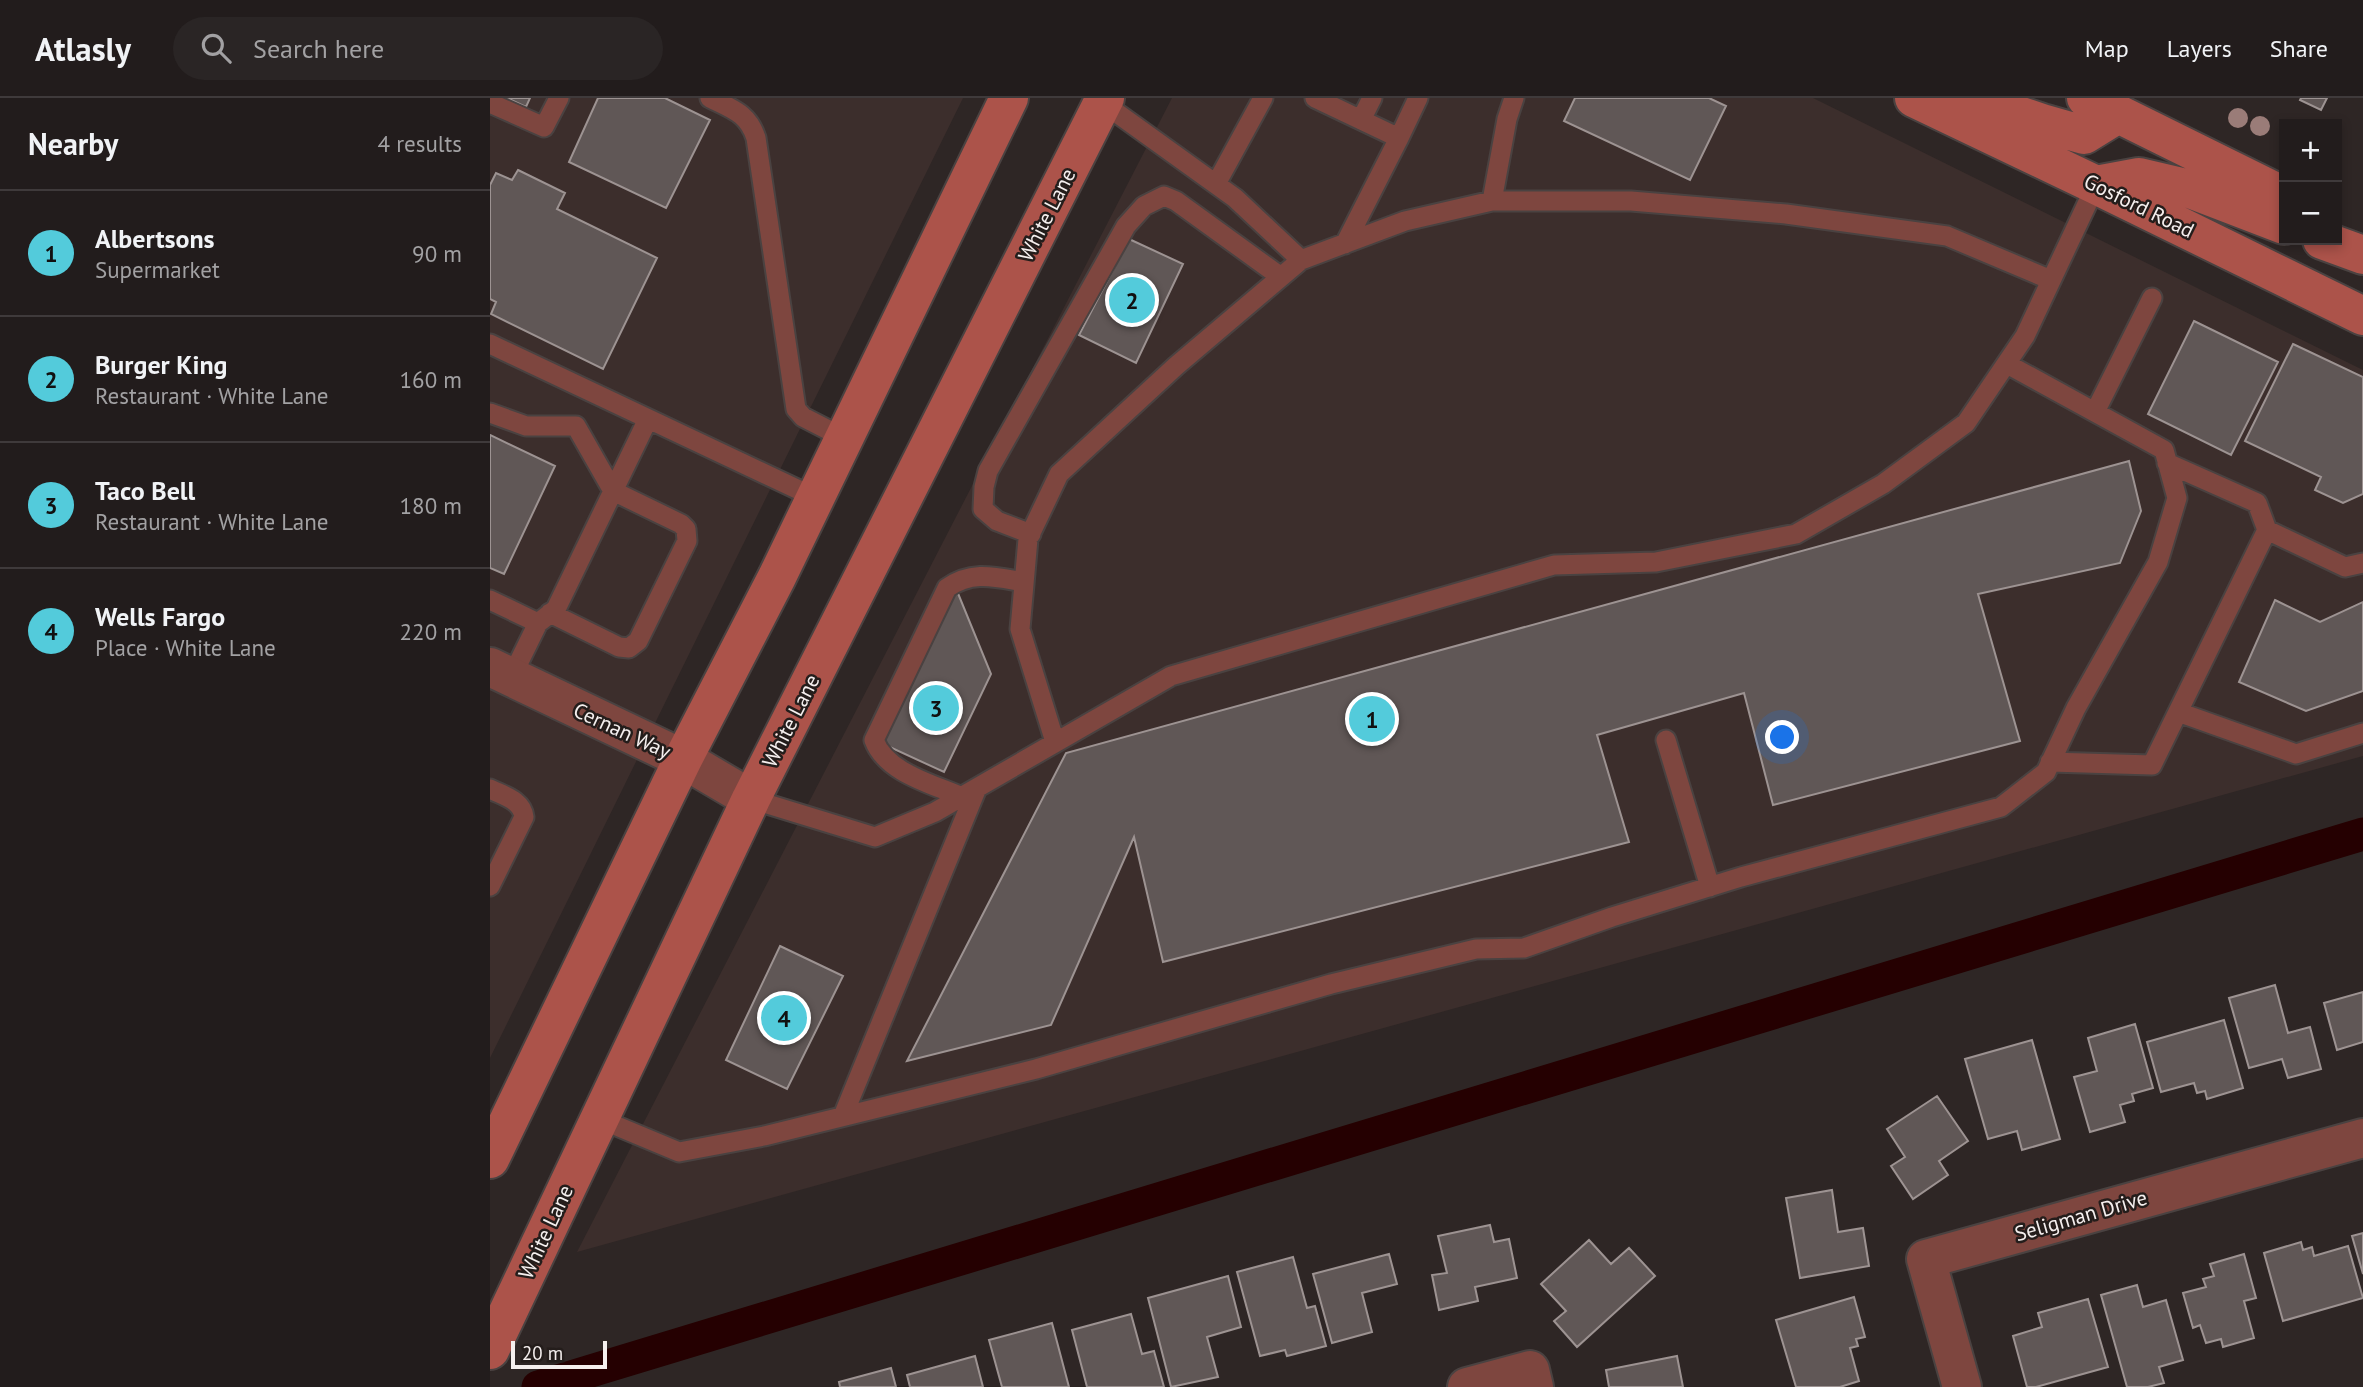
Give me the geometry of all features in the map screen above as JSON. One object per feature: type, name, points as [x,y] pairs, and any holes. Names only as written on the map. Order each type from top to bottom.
[{"type":"main road","points":[[490,1159],[683,759],[816,498],[1009,98]]},
{"type":"main road","name":"Gosford Road","points":[[1914,98],[2363,316]]},
{"type":"main road","points":[[1968,98],[2084,135],[2110,103],[2279,193]]},
{"type":"main road","name":"White Lane","points":[[490,1350],[751,799],[1104,100]]},
{"type":"main road","points":[[2096,185],[2139,177],[2190,189],[2279,223]]},
{"type":"main road","points":[[2342,224],[2363,235]]},
{"type":"main road","points":[[2335,245],[2363,256]]},
{"type":"street","name":"Cernan Way","points":[[500,673],[683,759],[751,799]]},
{"type":"street","name":"Seligman Drive","points":[[1962,1387],[1926,1259],[2363,1138]]},
{"type":"street","points":[[1468,1387],[1532,1378]]},
{"type":"lane","points":[[490,103],[544,127],[559,98]]},
{"type":"lane","points":[[710,98],[741,114],[751,124],[756,138],[796,409],[803,417],[844,438]]},
{"type":"lane","points":[[1216,184],[1263,98]]},
{"type":"lane","points":[[1315,98],[1399,138]]},
{"type":"lane","points":[[1361,120],[1371,98]]},
{"type":"lane","points":[[1345,244],[1418,98]]},
{"type":"lane","points":[[1492,201],[1507,119],[1514,98]]},
{"type":"lane","points":[[1104,100],[1235,198],[1301,260]]},
{"type":"lane","points":[[751,799],[875,836],[934,812],[1171,676],[1554,565],[1656,562],[1796,534],[1883,484],[1966,423],[2025,336],[2096,185]]},
{"type":"lane","points":[[1031,534],[997,521],[983,509],[988,471],[1126,226],[1144,206],[1164,196],[1176,201],[1281,277]]},
{"type":"lane","points":[[1055,743],[1020,629],[1031,534],[1059,474],[1176,366],[1301,260],[1405,221],[1492,201],[1631,201],[1786,214],[1947,236],[2052,280]]},
{"type":"lane","points":[[2095,412],[2152,298]]},
{"type":"lane","points":[[490,344],[816,498]]},
{"type":"lane","points":[[600,1119],[679,1152],[764,1136],[1036,1069],[1331,984],[1476,949],[1524,948],[1710,887],[1889,835],[2001,807],[2046,772],[2081,697],[2158,562],[2177,498],[2164,450],[2007,363]]},
{"type":"lane","points":[[490,413],[526,426],[576,426],[613,491],[687,529],[687,541],[638,641],[629,648],[619,648],[490,600]]},
{"type":"lane","points":[[500,673],[555,608],[648,419]]},
{"type":"lane","points":[[2167,463],[2257,503],[2267,530],[2345,567],[2363,563]]},
{"type":"lane","points":[[2050,762],[2152,765],[2267,530]]},
{"type":"lane","points":[[970,792],[901,769],[879,754],[874,740],[947,588],[959,579],[984,575],[1024,582]]},
{"type":"lane","points":[[2178,712],[2296,754],[2363,733]]},
{"type":"lane","points":[[1666,740],[1710,887]]},
{"type":"lane","points":[[490,789],[518,803],[523,808],[524,817],[490,887]]},
{"type":"lane","points":[[843,1116],[970,792]]},
{"type":"shaded area","points":[[490,98],[963,98],[490,1058]]},
{"type":"shaded area","points":[[1172,98],[1813,98],[2363,370],[2363,756],[577,1252]]},
{"type":"building","points":[[507,98],[530,98],[526,107]]},
{"type":"building","points":[[598,98],[665,98],[710,120],[666,208],[569,162]]},
{"type":"building","points":[[1575,98],[1709,98],[1726,106],[1690,180],[1564,121]]},
{"type":"building","points":[[2327,98],[2321,110],[2300,100]]},
{"type":"building","points":[[518,170],[565,193],[557,209],[657,258],[603,369],[491,314],[496,302],[490,299],[490,185],[496,173],[512,180]]},
{"type":"building","points":[[1129,239],[1183,264],[1136,363],[1079,335]]},
{"type":"building","points":[[2194,321],[2278,362],[2231,455],[2148,414]]},
{"type":"building","points":[[2293,344],[2363,377],[2363,494],[2343,503],[2315,490],[2321,477],[2245,441]]},
{"type":"building","points":[[490,435],[555,466],[504,574],[490,568]]},
{"type":"building","points":[[2129,461],[2141,511],[2120,563],[1978,594],[2020,741],[1773,805],[1744,693],[1597,735],[1629,842],[1163,962],[1134,837],[1051,1025],[907,1061],[1066,753]]},
{"type":"building","points":[[955,586],[991,674],[944,772],[881,743]]},
{"type":"building","points":[[2275,600],[2320,622],[2363,602],[2363,691],[2306,711],[2239,682]]},
{"type":"building","points":[[780,946],[843,976],[787,1089],[726,1060]]},
{"type":"building","points":[[2275,985],[2288,1033],[2310,1027],[2321,1069],[2288,1078],[2282,1059],[2249,1068],[2229,998]]},
{"type":"building","points":[[2363,992],[2363,1042],[2337,1050],[2324,1003]]},
{"type":"building","points":[[2224,1020],[2243,1088],[2207,1099],[2205,1091],[2197,1093],[2194,1083],[2161,1092],[2147,1042]]},
{"type":"building","points":[[2135,1024],[2153,1088],[2132,1094],[2134,1101],[2120,1105],[2125,1122],[2090,1132],[2074,1077],[2097,1071],[2088,1038]]},
{"type":"building","points":[[2032,1040],[2060,1139],[2022,1150],[2017,1131],[1988,1139],[1965,1059]]},
{"type":"building","points":[[1937,1096],[1968,1141],[1939,1161],[1948,1175],[1913,1199],[1891,1166],[1905,1157],[1887,1129]]},
{"type":"building","points":[[1832,1190],[1838,1232],[1863,1228],[1869,1266],[1800,1278],[1786,1198]]},
{"type":"building","points":[[1490,1225],[1494,1242],[1509,1239],[1517,1278],[1475,1287],[1478,1301],[1439,1310],[1432,1275],[1447,1273],[1438,1236]]},
{"type":"building","points":[[2363,1233],[2363,1274],[2352,1236]]},
{"type":"building","points":[[1589,1240],[1611,1264],[1629,1248],[1655,1276],[1577,1347],[1554,1321],[1566,1311],[1541,1284]]},
{"type":"building","points":[[2301,1242],[2303,1250],[2312,1247],[2314,1256],[2348,1246],[2363,1298],[2283,1321],[2264,1253]]},
{"type":"building","points":[[1389,1254],[1397,1284],[1362,1293],[1372,1332],[1332,1343],[1313,1274]]},
{"type":"building","points":[[2244,1254],[2256,1298],[2244,1301],[2254,1338],[2223,1347],[2221,1339],[2206,1343],[2200,1325],[2193,1328],[2183,1293],[2206,1287],[2203,1279],[2214,1276],[2210,1264]]},
{"type":"building","points":[[1293,1257],[1307,1308],[1315,1306],[1326,1346],[1287,1356],[1285,1350],[1260,1356],[1237,1272]]},
{"type":"building","points":[[1228,1276],[1241,1327],[1207,1337],[1218,1377],[1171,1387],[1148,1298]]},
{"type":"building","points":[[2137,1285],[2143,1307],[2166,1300],[2183,1360],[2159,1367],[2164,1383],[2148,1387],[2127,1387],[2101,1295]]},
{"type":"building","points":[[1854,1297],[1865,1337],[1856,1339],[1858,1346],[1850,1348],[1859,1381],[1840,1387],[1796,1387],[1776,1320]]},
{"type":"building","points":[[2088,1299],[2108,1367],[2036,1387],[2027,1387],[2013,1336],[2042,1327],[2038,1313]]},
{"type":"building","points":[[1131,1314],[1142,1354],[1154,1351],[1164,1387],[1087,1387],[1072,1330]]},
{"type":"building","points":[[1052,1323],[1069,1387],[1002,1387],[989,1340]]},
{"type":"building","points":[[975,1356],[983,1387],[910,1387],[907,1375]]},
{"type":"building","points":[[1677,1356],[1683,1387],[1609,1387],[1606,1370]]},
{"type":"building","points":[[891,1368],[896,1387],[840,1387],[839,1382]]},
{"type":"waterway","points":[[538,1387],[2363,834]]},
{"type":"place","name":"Burger King","points":[[1132,300]]},
{"type":"place","name":"Taco Bell","points":[[936,708]]},
{"type":"place","name":"Albertsons","points":[[1372,719]]},
{"type":"place","name":"Wells Fargo","points":[[784,1018]]}]
